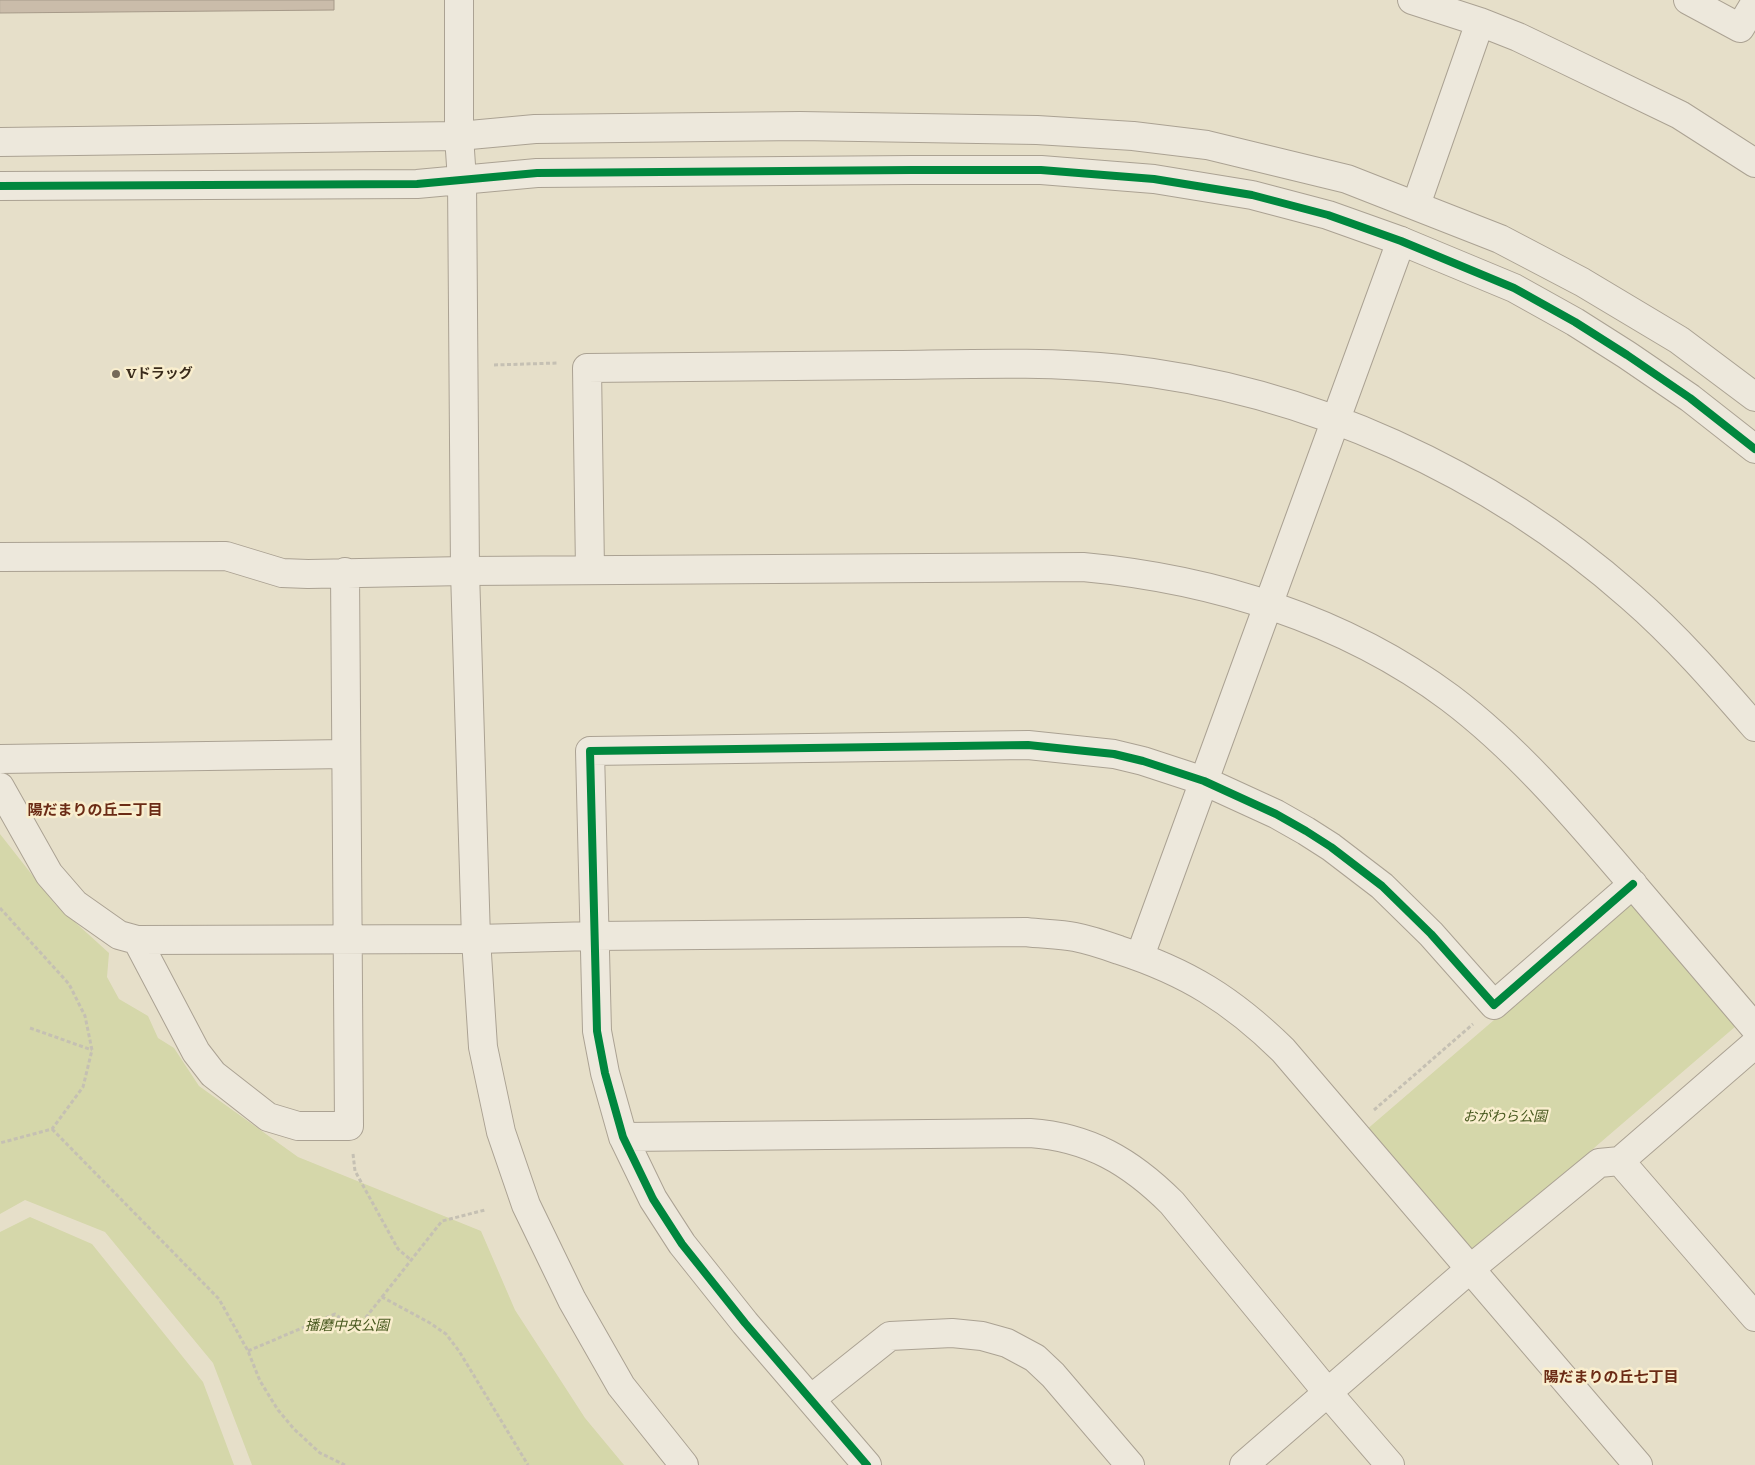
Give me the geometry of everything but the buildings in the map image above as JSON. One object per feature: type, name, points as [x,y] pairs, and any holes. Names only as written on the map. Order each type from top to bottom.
[{"type":"street","points":[[459,0],[465,571],[476,939],[484,1046],[501,1132],[526,1205],[572,1300],[621,1386],[684,1465]]},
{"type":"street","points":[[1412,0],[1480,22],[1518,37],[1680,114],[1755,163]]},
{"type":"street","points":[[1688,0],[1740,28],[1755,3]]},
{"type":"street","points":[[1416,205],[1480,22]]},
{"type":"street","points":[[0,142],[459,136],[535,129],[800,126],[1037,130],[1133,136],[1207,144],[1348,179],[1500,239],[1582,282],[1679,340],[1755,397]]},
{"type":"street","points":[[0,186],[417,184],[537,173],[1041,170],[1154,178],[1252,195],[1328,215],[1401,240],[1514,288],[1575,322],[1627,355],[1690,398],[1755,449]]},
{"type":"street","points":[[1140,956],[1401,240]]},
{"type":"street","points":[[590,570],[587,368],[992,364],[1084,366],[1156,374],[1249,393],[1336,420],[1449,470],[1527,516],[1590,562],[1632,597],[1679,642],[1755,727]]},
{"type":"street","points":[[0,556],[226,556],[282,573],[308,574],[344,572],[1083,566],[1160,576],[1194,583],[1269,605],[1338,632],[1371,648],[1426,681],[1450,698],[1506,746],[1579,821],[1755,1028]]},
{"type":"street","points":[[137,940],[196,1052],[213,1074],[268,1116],[298,1126],[349,1126],[344,572]]},
{"type":"street","points":[[867,1465],[745,1322],[682,1244],[653,1199],[623,1137],[615,1111],[597,1031],[590,751],[1028,745],[1114,754],[1158,765],[1204,781],[1276,814],[1306,831],[1358,867],[1382,886],[1431,934],[1494,1005],[1632,884]]},
{"type":"street","points":[[0,759],[346,754]]},
{"type":"street","points":[[0,787],[49,874],[75,904],[119,935],[137,940],[476,939],[1026,932],[1076,937],[1140,956],[1188,977],[1218,995],[1257,1024],[1283,1050],[1638,1465]]},
{"type":"street","points":[[1244,1465],[1470,1270],[1599,1163],[1620,1161],[1755,1044]]},
{"type":"street","points":[[623,1137],[1030,1133],[1053,1134],[1102,1150],[1127,1164],[1153,1184],[1172,1203],[1328,1393],[1390,1465]]},
{"type":"street","points":[[1620,1161],[1755,1317]]},
{"type":"street","points":[[811,1399],[890,1336],[952,1333],[982,1336],[1007,1343],[1035,1358],[1053,1375],[1130,1465]]},
{"type":"path","points":[[494,365],[571,363],[587,368]]},
{"type":"path","points":[[0,908],[69,984],[85,1016],[92,1050],[83,1087],[52,1129],[0,1143]]},
{"type":"path","points":[[1351,1131],[1494,1005]]},
{"type":"path","points":[[30,1028],[92,1050]]},
{"type":"path","points":[[349,1126],[355,1171],[398,1249],[412,1260]]},
{"type":"path","points":[[52,1129],[219,1299],[248,1351],[260,1381],[278,1410],[294,1429],[320,1453],[345,1465]]},
{"type":"path","points":[[248,1351],[334,1314],[356,1330],[442,1221],[485,1210]]},
{"type":"path","points":[[382,1297],[430,1323],[446,1334],[459,1351],[528,1465]]},
{"type":"green space","name":"播磨中央公園","points":[[0,834],[55,904],[109,953],[107,977],[119,999],[148,1016],[158,1038],[174,1048],[199,1086],[298,1157],[481,1231],[515,1310],[585,1418],[624,1465],[252,1465],[213,1363],[105,1232],[25,1200],[0,1214]]},
{"type":"green space","name":"おがわら公園","points":[[1630,903],[1736,1026],[1473,1252],[1365,1131]]},
{"type":"green space","points":[[30,1217],[92,1244],[203,1382],[234,1465],[0,1465],[0,1232]]},
{"type":"cycle path","points":[[0,186],[417,184],[537,173],[911,170],[1041,170],[1154,179],[1252,195],[1328,215],[1401,241],[1514,288],[1575,322],[1627,355],[1690,398],[1755,449]]},
{"type":"cycle path","points":[[867,1465],[745,1323],[682,1244],[653,1199],[623,1137],[605,1073],[597,1031],[590,751],[1028,745],[1114,754],[1143,761],[1204,781],[1276,814],[1331,847],[1382,886],[1431,934],[1494,1005],[1633,884]]},
{"type":"place","name":"Vドラッグ","points":[[116,374]]},
{"type":"district","name":"陽だまりの丘二丁目","points":[[95,811]]},
{"type":"district","name":"陽だまりの丘七丁目","points":[[1611,1378]]}]
